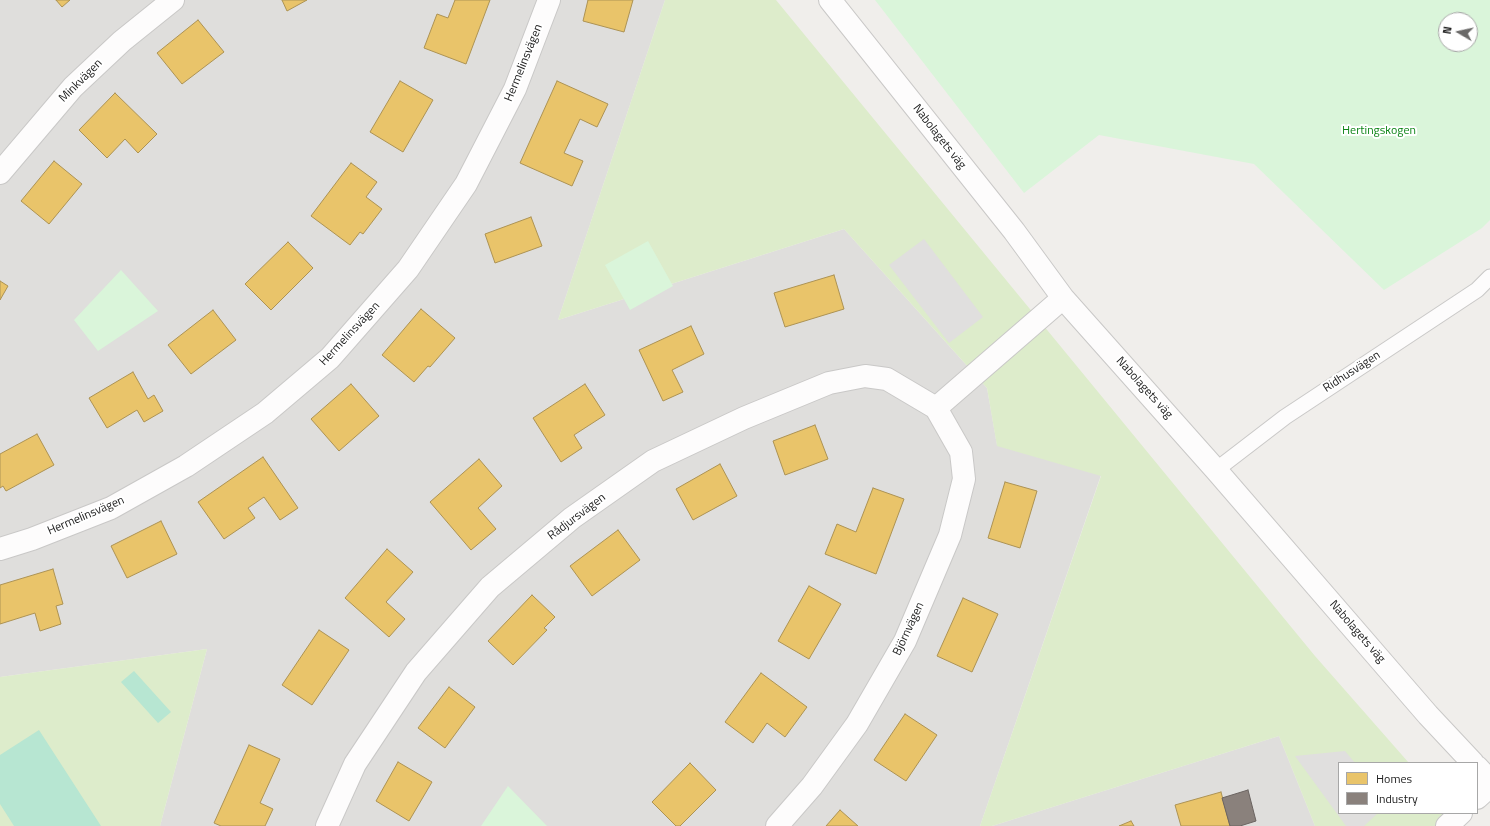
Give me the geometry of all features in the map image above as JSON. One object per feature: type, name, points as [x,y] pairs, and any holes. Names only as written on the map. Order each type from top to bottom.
[{"type":"street","name":"Minkvägen","points":[[0,172],[73,87],[122,41],[173,0]]},
{"type":"street","name":"Hermelinsvägen","points":[[0,549],[32,539],[111,508],[186,466],[265,413],[330,358],[408,269],[466,184],[515,89],[549,0]]},
{"type":"street","name":"Nabolagets väg","points":[[830,0],[1014,231],[1064,298],[1216,470],[1428,715],[1473,762]]},
{"type":"street","points":[[936,408],[1064,298]]},
{"type":"street","name":"Rådjursvägen","points":[[327,826],[355,764],[416,672],[490,588],[572,518],[653,461],[744,418],[828,383],[865,376],[887,379],[936,408]]},
{"type":"street","name":"Björnvägen","points":[[777,826],[812,786],[857,724],[905,641],[950,535],[964,479],[961,452],[936,408]]},
{"type":"street","points":[[1478,768],[1490,781]]},
{"type":"street","points":[[1478,797],[1490,786]]},
{"type":"street","points":[[1447,826],[1460,814]]},
{"type":"lane","name":"Ridhusvägen","points":[[1216,470],[1285,417],[1477,290],[1490,277]]},
{"type":"shaded area","points":[[0,0],[665,0],[558,320],[844,229],[987,388],[997,445],[1101,475],[980,826],[160,826],[207,649],[0,677]]},
{"type":"shaded area","points":[[924,239],[983,317],[949,343],[889,265]]},
{"type":"shaded area","points":[[1279,736],[1315,826],[992,826]]},
{"type":"shaded area","points":[[1345,751],[1354,762],[1338,762],[1338,814],[1377,814],[1364,826],[1346,826],[1295,756]]},
{"type":"green space","points":[[665,0],[776,0],[1315,656],[1408,762],[1338,762],[1338,814],[1454,814],[1464,826],[1315,826],[1279,736],[992,826],[980,826],[1101,476],[997,446],[987,388],[844,229],[558,320]]},
{"type":"green space","name":"Hertingskogen","points":[[875,0],[1490,0],[1490,220],[1482,228],[1384,290],[1254,164],[1099,135],[1024,193]]},
{"type":"green space","points":[[648,241],[673,286],[630,310],[605,265]]},
{"type":"green space","points":[[121,270],[158,311],[98,351],[74,320]]},
{"type":"green space","points":[[207,649],[160,826],[0,826],[0,677]]},
{"type":"green space","points":[[134,671],[171,712],[158,723],[121,682]]},
{"type":"green space","points":[[39,730],[101,826],[14,826],[0,804],[0,755]]},
{"type":"green space","points":[[508,786],[547,826],[481,826]]},
{"type":"building: Homes","points":[[56,0],[70,0],[62,7]]},
{"type":"building: Homes","points":[[282,0],[307,0],[287,11]]},
{"type":"building: Homes","points":[[455,0],[490,0],[466,64],[424,48],[437,14],[448,18]]},
{"type":"building: Homes","points":[[588,0],[633,0],[624,32],[583,21]]},
{"type":"building: Homes","points":[[198,20],[224,52],[182,84],[157,53]]},
{"type":"building: Homes","points":[[400,81],[433,100],[403,152],[370,132]]},
{"type":"building: Homes","points":[[557,81],[608,104],[597,127],[580,119],[564,153],[583,161],[572,186],[520,163]]},
{"type":"building: Homes","points":[[115,93],[157,134],[138,153],[125,139],[107,158],[79,130]]},
{"type":"building: Homes","points":[[54,161],[82,184],[49,224],[21,201]]},
{"type":"building: Homes","points":[[351,163],[377,182],[366,197],[382,209],[363,234],[360,232],[350,245],[311,216]]},
{"type":"building: Homes","points":[[531,217],[542,246],[495,263],[485,234]]},
{"type":"building: Homes","points":[[288,242],[313,268],[271,310],[245,284]]},
{"type":"building: Homes","points":[[834,275],[844,309],[785,327],[774,293]]},
{"type":"building: Homes","points":[[0,281],[8,286],[0,300]]},
{"type":"building: Homes","points":[[421,309],[455,338],[430,367],[428,366],[414,382],[382,355]]},
{"type":"building: Homes","points":[[213,310],[236,340],[191,374],[168,345]]},
{"type":"building: Homes","points":[[691,326],[704,354],[672,370],[683,392],[663,401],[639,350]]},
{"type":"building: Homes","points":[[133,372],[148,399],[154,395],[163,411],[144,422],[137,410],[107,428],[89,398]]},
{"type":"building: Homes","points":[[351,384],[379,416],[339,451],[311,419]]},
{"type":"building: Homes","points":[[585,384],[605,415],[574,435],[582,448],[561,462],[533,418]]},
{"type":"building: Homes","points":[[815,425],[828,459],[785,475],[773,441]]},
{"type":"building: Homes","points":[[37,434],[54,465],[6,491],[3,486],[0,488],[0,454]]},
{"type":"building: Homes","points":[[263,457],[298,508],[280,520],[264,497],[248,508],[255,518],[224,539],[198,502]]},
{"type":"building: Homes","points":[[479,459],[502,486],[478,508],[496,529],[471,550],[430,502]]},
{"type":"building: Homes","points":[[720,464],[737,496],[693,520],[676,489]]},
{"type":"building: Homes","points":[[1005,482],[1037,491],[1020,548],[988,538]]},
{"type":"building: Homes","points":[[873,488],[904,499],[876,574],[825,554],[837,524],[856,532]]},
{"type":"building: Homes","points":[[161,521],[177,554],[127,578],[111,546]]},
{"type":"building: Homes","points":[[618,530],[640,560],[592,596],[570,566]]},
{"type":"building: Homes","points":[[387,549],[413,572],[386,602],[405,619],[389,637],[345,598]]},
{"type":"building: Homes","points":[[53,569],[63,604],[56,606],[61,624],[40,631],[35,613],[0,624],[0,585]]},
{"type":"building: Homes","points":[[809,586],[841,604],[809,659],[778,641]]},
{"type":"building: Homes","points":[[532,595],[555,617],[544,628],[547,630],[513,665],[488,641]]},
{"type":"building: Homes","points":[[963,598],[998,614],[972,672],[937,656]]},
{"type":"building: Homes","points":[[319,630],[349,650],[312,705],[282,685]]},
{"type":"building: Homes","points":[[761,673],[807,707],[785,737],[767,723],[753,743],[725,722]]},
{"type":"building: Homes","points":[[449,687],[475,707],[445,748],[418,728]]},
{"type":"building: Homes","points":[[905,714],[937,735],[906,781],[874,760]]},
{"type":"building: Homes","points":[[249,745],[280,759],[260,803],[273,809],[265,826],[221,826],[214,823]]},
{"type":"building: Homes","points":[[398,762],[432,782],[409,821],[376,801]]},
{"type":"building: Homes","points":[[690,763],[716,790],[680,826],[676,826],[652,802]]},
{"type":"building: Homes","points":[[1221,792],[1230,826],[1181,826],[1175,805]]},
{"type":"building: Homes","points":[[840,810],[858,826],[826,826]]},
{"type":"building: Homes","points":[[1131,821],[1134,826],[1119,826]]},
{"type":"building: Industry","points":[[1248,790],[1256,821],[1240,826],[1230,826],[1222,798]]}]
